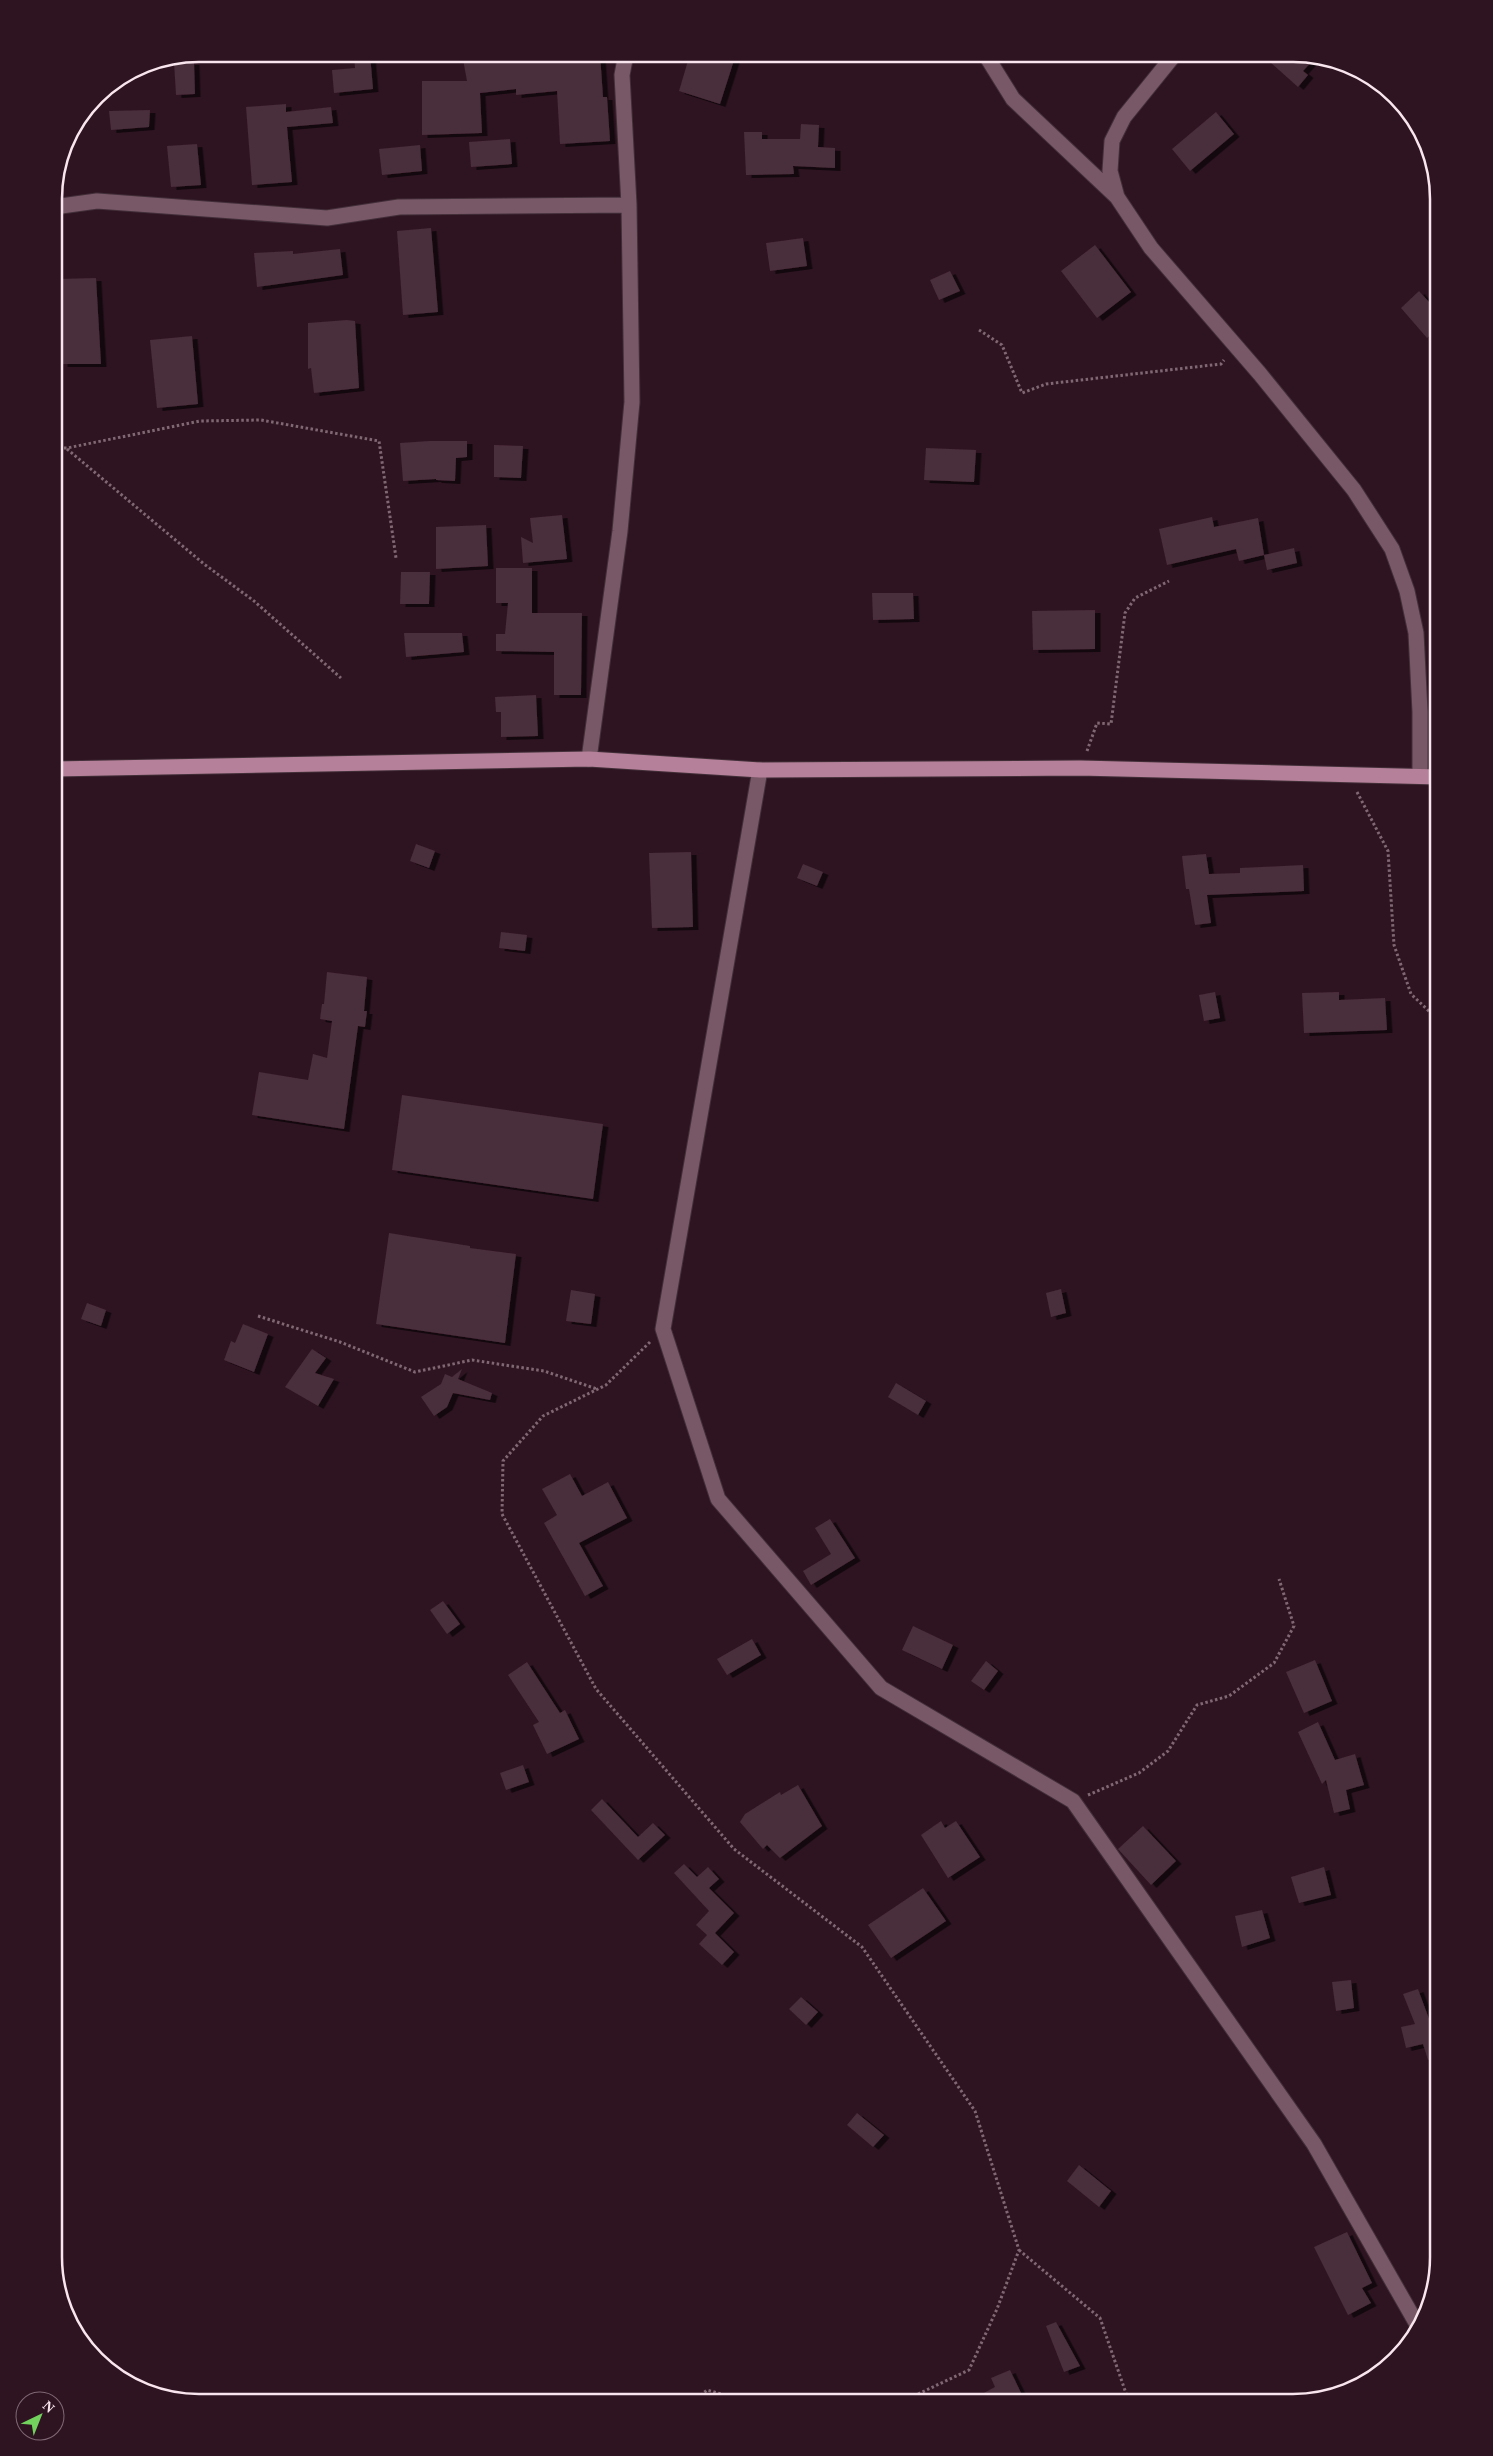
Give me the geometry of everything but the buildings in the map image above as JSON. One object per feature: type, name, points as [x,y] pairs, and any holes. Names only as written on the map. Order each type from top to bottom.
[{"type":"main road","points":[[63,769],[589,759],[760,770],[1080,768],[1430,777]]},
{"type":"street","points":[[589,759],[620,531],[632,402],[629,205],[622,75],[624,62]]},
{"type":"street","points":[[990,63],[1012,99],[1117,197],[1151,248],[1236,346],[1354,490],[1392,548],[1407,591],[1416,633],[1420,712],[1420,776]]},
{"type":"street","points":[[1117,197],[1110,171],[1112,141],[1124,116],[1168,63]]},
{"type":"street","points":[[63,206],[97,201],[326,218],[399,207],[629,205]]},
{"type":"street","points":[[760,770],[663,1329],[718,1499],[881,1688],[1073,1801],[1314,2144],[1414,2320]]},
{"type":"path","points":[[979,330],[1002,344],[1022,393],[1046,384],[1221,364],[1236,346]]},
{"type":"path","points":[[63,448],[200,421],[261,420],[379,441],[396,558]]},
{"type":"path","points":[[67,448],[204,564],[254,601],[341,678]]},
{"type":"path","points":[[1080,768],[1097,723],[1111,724],[1125,613],[1136,598],[1169,581]]},
{"type":"path","points":[[1347,774],[1388,851],[1394,945],[1411,994],[1430,1012]]},
{"type":"path","points":[[258,1316],[340,1342],[415,1372],[472,1360],[544,1371],[597,1389]]},
{"type":"path","points":[[663,1329],[606,1385],[543,1416],[503,1461],[502,1514],[596,1689],[734,1850],[862,1947],[975,2111],[1019,2250],[1100,2318],[1126,2394]]},
{"type":"path","points":[[1073,1801],[1139,1773],[1168,1750],[1197,1705],[1229,1696],[1274,1663],[1294,1626],[1279,1579]]},
{"type":"path","points":[[919,2394],[969,2370],[998,2309],[1019,2250]]},
{"type":"path","points":[[703,2393],[707,2390],[719,2393]]}]
